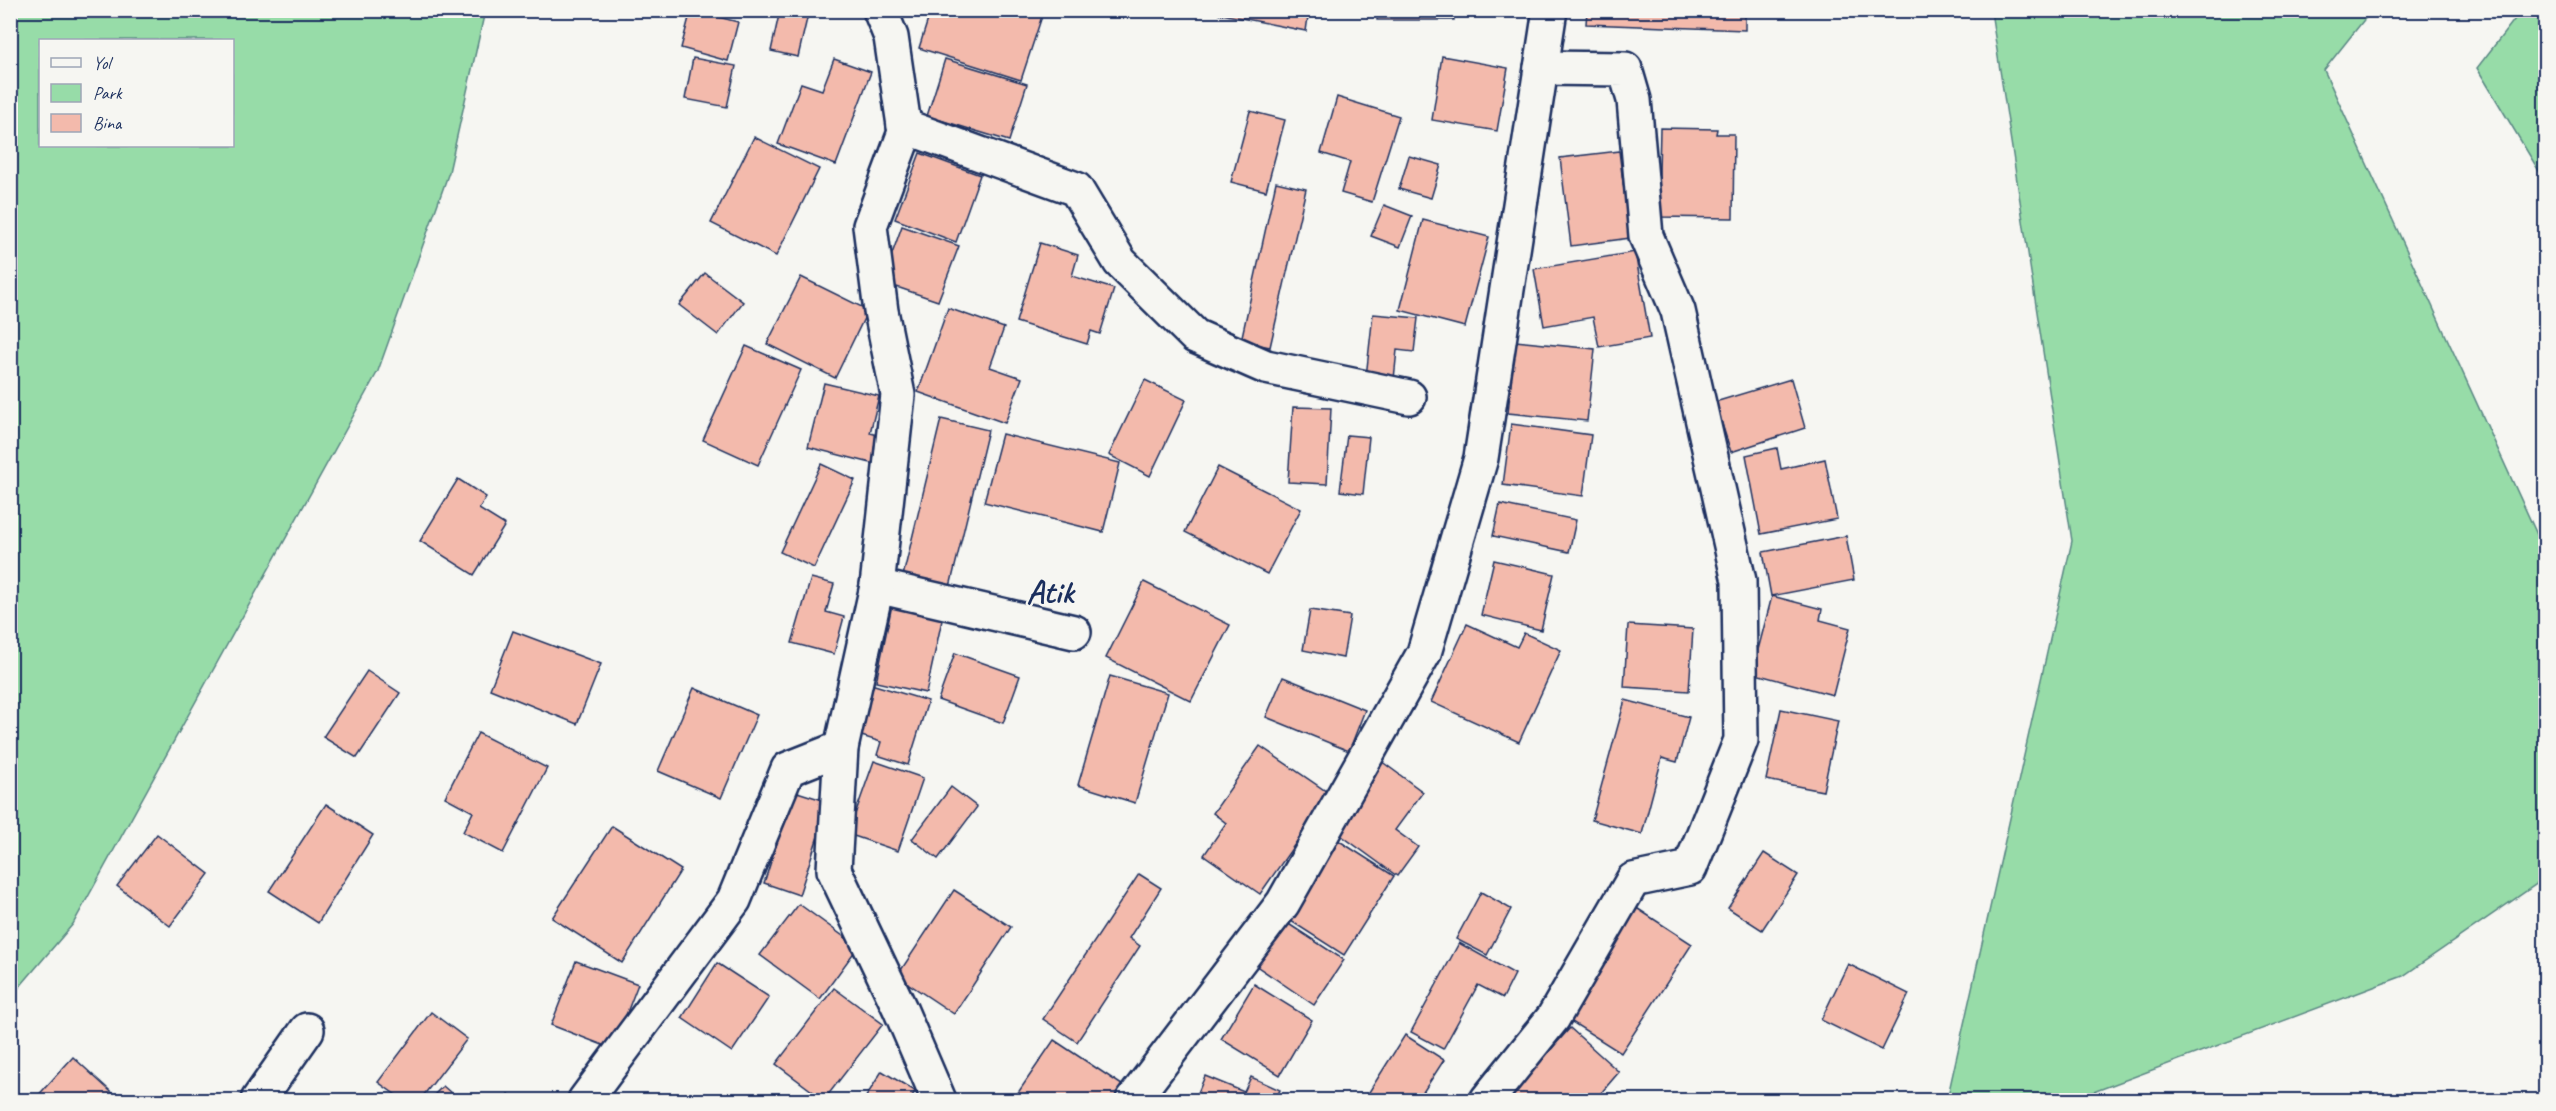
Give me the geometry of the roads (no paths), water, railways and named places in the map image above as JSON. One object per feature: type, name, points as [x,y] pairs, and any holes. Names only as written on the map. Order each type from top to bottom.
[{"type":"street","points":[[880,10],[891,37],[905,132],[870,226],[881,311],[898,395],[877,586],[841,748],[834,870],[900,1009],[939,1101]]},
{"type":"street","points":[[1133,1101],[1283,903],[1424,653],[1481,458],[1550,10]]},
{"type":"street","points":[[1487,1101],[1554,1018],[1633,880],[1690,868],[1742,741],[1739,581],[1678,311],[1646,236],[1634,100],[1625,69],[1541,68]]},
{"type":"street","points":[[904,126],[1076,189],[1120,262],[1195,336],[1266,367],[1409,397]]},
{"type":"street","points":[[877,586],[1074,632]]},
{"type":"street","points":[[585,1101],[734,900],[788,769],[841,748]]},
{"type":"street","points":[[258,1101],[307,1030]]},
{"type":"district","name":"Atik","points":[[1050,591]]}]
